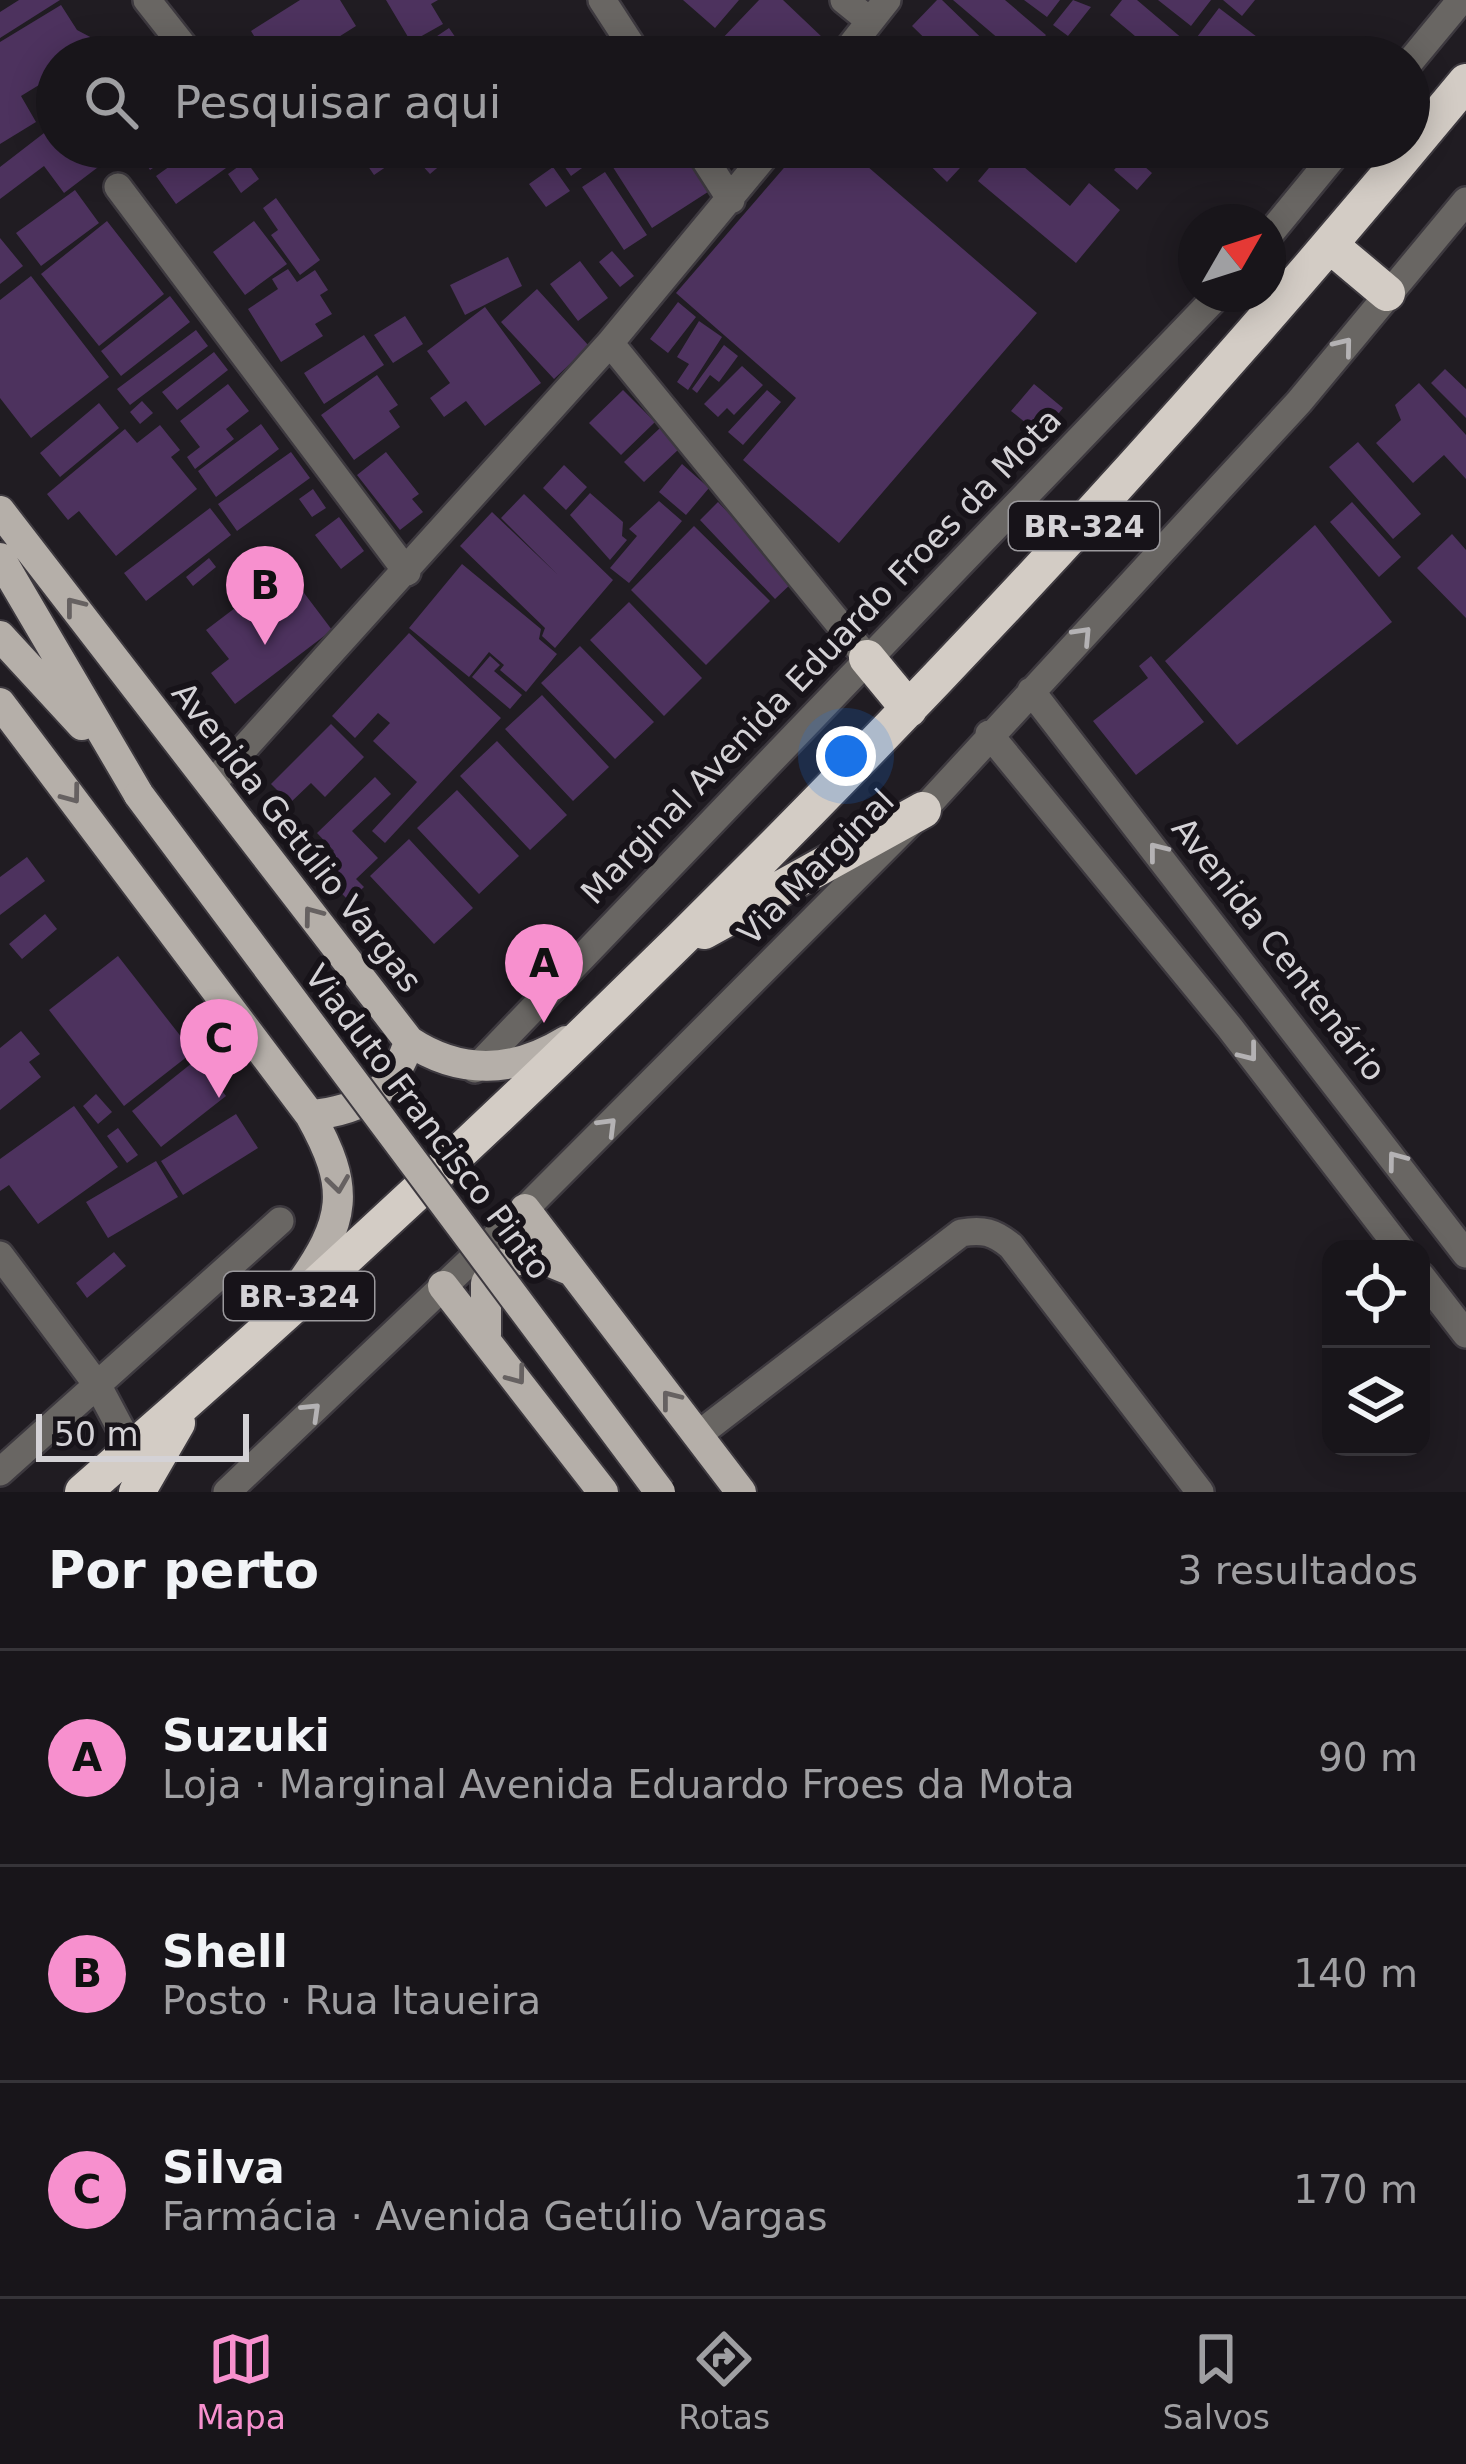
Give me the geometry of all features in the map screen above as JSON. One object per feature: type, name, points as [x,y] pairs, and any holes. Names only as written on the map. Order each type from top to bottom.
[{"type":"highway","name":"BR-324","points":[[1430,125],[1466,82]]},
{"type":"highway","name":"BR-324","points":[[83,1492],[601,1019],[910,710],[1058,554],[1395,168]]},
{"type":"highway","points":[[1330,246],[1387,293]]},
{"type":"highway","points":[[867,658],[910,710]]},
{"type":"highway","points":[[675,946],[922,810]]},
{"type":"highway","points":[[136,1492],[194,1394]]},
{"type":"main road","name":"Avenida Getúlio Vargas","points":[[0,511],[409,1040],[476,1069]]},
{"type":"main road","points":[[0,558],[139,795]]},
{"type":"main road","points":[[0,637],[139,795]]},
{"type":"main road","points":[[0,703],[310,1114],[341,1181],[341,1206],[316,1263],[280,1312]]},
{"type":"main road","name":"Viaduto Francisco Pinto","points":[[139,795],[660,1492]]},
{"type":"main road","points":[[476,1069],[541,1056],[601,1019]]},
{"type":"main road","points":[[310,1114],[364,1103],[389,1085],[400,1072],[409,1040]]},
{"type":"main road","points":[[524,1209],[741,1492]]},
{"type":"main road","points":[[486,1335],[486,1283],[496,1264],[536,1256],[572,1271]]},
{"type":"main road","points":[[443,1286],[486,1335],[603,1492]]},
{"type":"street","points":[[146,0],[175,36]]},
{"type":"street","points":[[602,0],[625,36]]},
{"type":"street","points":[[844,0],[879,10],[859,36]]},
{"type":"street","points":[[1430,38],[1461,0]]},
{"type":"street","points":[[710,168],[731,200]]},
{"type":"street","points":[[212,784],[610,343],[756,168]]},
{"type":"street","points":[[1286,214],[1323,168]]},
{"type":"street","points":[[118,188],[406,572]]},
{"type":"street","name":"Via Marginal","points":[[227,1492],[524,1209],[922,810],[1299,402],[1466,201]]},
{"type":"street","name":"Marginal Avenida Eduardo Froes da Mota","points":[[476,1069],[1202,312]]},
{"type":"street","points":[[610,343],[867,658]]},
{"type":"street","name":"Avenida Centenário","points":[[1031,691],[1252,971],[1466,1254]]},
{"type":"street","points":[[989,734],[1210,1004],[1393,1240]]},
{"type":"street","points":[[1210,1004],[1252,971]]},
{"type":"street","points":[[0,1472],[280,1221]]},
{"type":"street","points":[[698,1435],[961,1233],[977,1230],[995,1233],[1011,1246],[1200,1492]]},
{"type":"street","points":[[0,1256],[98,1386],[132,1450]]},
{"type":"street","points":[[1430,1288],[1466,1334]]},
{"type":"building","points":[[19,0],[60,0],[0,38],[0,12]]},
{"type":"building","points":[[300,0],[340,0],[356,26],[340,36],[254,36],[251,31]]},
{"type":"building","points":[[386,0],[438,0],[431,4],[443,24],[422,36],[407,36]]},
{"type":"building","points":[[683,0],[739,0],[715,28]]},
{"type":"building","points":[[759,0],[783,0],[821,36],[725,36]]},
{"type":"building","points":[[942,0],[979,36],[922,36],[912,26]]},
{"type":"building","points":[[953,0],[1005,0],[1046,35],[995,36]]},
{"type":"building","points":[[1024,0],[1060,0],[1047,17]]},
{"type":"building","points":[[1073,0],[1091,7],[1068,36],[1053,25]]},
{"type":"building","points":[[1122,0],[1137,0],[1179,36],[1135,36],[1110,15]]},
{"type":"building","points":[[1158,0],[1211,0],[1191,26]]},
{"type":"building","points":[[1223,0],[1255,0],[1242,16]]},
{"type":"building","points":[[61,5],[77,30],[88,36],[36,36],[36,87],[21,96],[36,122],[0,144],[0,42]]},
{"type":"building","points":[[1219,8],[1256,36],[1198,36]]},
{"type":"building","points":[[36,139],[36,168],[41,168],[0,199],[0,167]]},
{"type":"building","points":[[45,168],[97,168],[64,193]]},
{"type":"building","points":[[167,168],[226,168],[176,204],[156,176]]},
{"type":"building","points":[[236,168],[251,168],[259,179],[241,193],[228,174]]},
{"type":"building","points":[[554,168],[570,191],[546,207],[529,184]]},
{"type":"building","points":[[613,168],[697,168],[711,190],[652,228]]},
{"type":"building","points":[[784,168],[869,168],[1037,313],[839,543],[743,460],[796,398],[676,293]]},
{"type":"building","points":[[933,168],[960,168],[947,182]]},
{"type":"building","points":[[989,168],[1025,168],[1070,206],[1089,183],[1120,210],[1076,263],[978,181]]},
{"type":"building","points":[[1146,168],[1152,173],[1137,190],[1114,170]]},
{"type":"building","points":[[605,172],[647,235],[624,250],[582,187]]},
{"type":"building","points":[[75,190],[99,223],[41,266],[16,233]]},
{"type":"building","points":[[276,198],[320,260],[300,275],[271,235],[278,230],[263,208]]},
{"type":"building","points":[[107,221],[164,294],[99,346],[41,274]]},
{"type":"building","points":[[254,221],[287,264],[245,295],[213,252]]},
{"type":"building","points":[[0,238],[23,266],[0,284]]},
{"type":"building","points":[[612,251],[634,276],[620,287],[599,262]]},
{"type":"building","points":[[508,257],[522,286],[465,315],[450,285]]},
{"type":"building","points":[[580,261],[608,298],[578,321],[550,284]]},
{"type":"building","points":[[288,269],[297,282],[315,270],[328,290],[320,295],[332,314],[315,324],[323,336],[281,362],[248,309],[278,289],[272,279]]},
{"type":"building","points":[[31,276],[109,377],[31,438],[0,398],[0,300]]},
{"type":"building","points":[[537,289],[589,346],[554,379],[501,322]]},
{"type":"building","points":[[170,296],[190,322],[121,376],[101,351]]},
{"type":"building","points":[[678,302],[696,317],[668,353],[650,339]]},
{"type":"building","points":[[485,307],[541,383],[485,426],[466,401],[444,417],[430,398],[450,383],[427,351]]},
{"type":"building","points":[[405,316],[423,344],[393,363],[374,335]]},
{"type":"building","points":[[699,321],[722,337],[688,390],[677,382],[689,364],[677,357]]},
{"type":"building","points":[[196,330],[208,346],[130,405],[117,389]]},
{"type":"building","points":[[364,335],[384,365],[324,404],[304,373]]},
{"type":"building","points":[[724,345],[738,356],[719,382],[710,375],[697,393],[692,389]]},
{"type":"building","points":[[214,352],[228,370],[177,410],[162,392]]},
{"type":"building","points":[[742,366],[763,385],[734,415],[727,408],[718,417],[704,404]]},
{"type":"building","points":[[1445,369],[1466,389],[1466,418],[1431,383]]},
{"type":"building","points":[[377,375],[398,405],[389,411],[400,427],[354,460],[321,415]]},
{"type":"building","points":[[1419,383],[1466,435],[1466,479],[1444,455],[1413,483],[1376,443],[1401,420],[1395,405]]},
{"type":"building","points":[[228,384],[249,411],[226,429],[234,439],[195,469],[187,457],[200,447],[180,421]]},
{"type":"building","points":[[1034,384],[1063,408],[1041,435],[1011,411]]},
{"type":"building","points":[[623,390],[655,422],[621,455],[589,423]]},
{"type":"building","points":[[767,390],[781,402],[743,445],[728,432]]},
{"type":"building","points":[[142,401],[153,413],[140,424],[130,412]]},
{"type":"building","points":[[99,403],[119,428],[60,477],[40,453]]},
{"type":"building","points":[[261,424],[279,449],[216,497],[198,471]]},
{"type":"building","points":[[160,425],[180,450],[171,457],[197,489],[116,556],[79,511],[68,520],[47,494],[125,429],[137,443]]},
{"type":"building","points":[[660,428],[680,448],[644,482],[624,462]]},
{"type":"building","points":[[1358,442],[1421,514],[1393,539],[1329,467]]},
{"type":"building","points":[[291,452],[310,478],[237,531],[218,504]]},
{"type":"building","points":[[386,452],[419,494],[412,499],[423,512],[400,530],[357,475]]},
{"type":"building","points":[[682,464],[709,488],[686,515],[659,492]]},
{"type":"building","points":[[564,465],[587,487],[566,510],[543,488]]},
{"type":"building","points":[[313,489],[326,508],[312,517],[299,499]]},
{"type":"building","points":[[590,493],[623,522],[622,536],[627,540],[610,560],[570,515]]},
{"type":"building","points":[[524,494],[613,580],[555,648],[542,636],[545,628],[460,546],[492,512],[557,574],[501,518]]},
{"type":"building","points":[[659,501],[682,521],[629,583],[610,568],[637,536],[629,529]]},
{"type":"building","points":[[718,502],[794,581],[775,599],[700,520]]},
{"type":"building","points":[[1352,502],[1401,557],[1379,577],[1330,522]]},
{"type":"building","points":[[210,508],[231,535],[146,601],[124,573]]},
{"type":"building","points":[[339,517],[364,551],[341,569],[315,535]]},
{"type":"building","points":[[1315,525],[1392,622],[1237,745],[1165,661]]},
{"type":"building","points":[[694,526],[770,601],[706,665],[631,590]]},
{"type":"building","points":[[1452,534],[1466,550],[1466,618],[1417,568]]},
{"type":"building","points":[[209,558],[216,567],[193,586],[186,577]]},
{"type":"building","points":[[462,564],[541,629],[539,639],[557,654],[526,692],[500,670],[504,665],[489,652],[469,677],[409,628]]},
{"type":"building","points":[[286,569],[332,630],[235,704],[211,673],[229,659],[206,630]]},
{"type":"building","points":[[629,602],[702,678],[664,716],[590,640]]},
{"type":"building","points":[[409,633],[501,718],[385,843],[372,831],[417,782],[373,741],[390,723],[378,713],[355,738],[332,716]]},
{"type":"building","points":[[580,646],[654,722],[615,759],[541,683]]},
{"type":"building","points":[[490,656],[500,665],[494,671],[522,695],[510,709],[472,677]]},
{"type":"building","points":[[1151,656],[1204,722],[1136,775],[1093,721],[1148,678],[1139,666]]},
{"type":"building","points":[[542,695],[609,767],[573,801],[505,729]]},
{"type":"building","points":[[331,724],[364,757],[325,797],[311,783],[290,803],[271,784]]},
{"type":"building","points":[[497,741],[567,815],[530,850],[460,776]]},
{"type":"building","points":[[375,777],[391,794],[352,831],[378,858],[356,879],[364,887],[349,901],[317,868],[334,851],[317,833]]},
{"type":"building","points":[[457,790],[519,856],[479,894],[417,828]]},
{"type":"building","points":[[409,839],[473,908],[434,944],[370,876]]},
{"type":"building","points":[[27,857],[45,881],[0,915],[0,877]]},
{"type":"building","points":[[45,914],[57,929],[22,959],[9,944]]},
{"type":"building","points":[[118,956],[193,1052],[124,1106],[49,1010]]},
{"type":"building","points":[[21,1031],[40,1054],[29,1062],[41,1077],[0,1110],[0,1048]]},
{"type":"building","points":[[197,1059],[226,1096],[161,1147],[132,1111]]},
{"type":"building","points":[[96,1094],[112,1112],[98,1124],[83,1106]]},
{"type":"building","points":[[74,1106],[118,1167],[38,1224],[9,1185],[0,1191],[0,1159]]},
{"type":"building","points":[[236,1114],[258,1148],[183,1195],[161,1161]]},
{"type":"building","points":[[118,1128],[138,1155],[127,1163],[107,1136]]},
{"type":"building","points":[[156,1161],[178,1197],[108,1238],[86,1202]]},
{"type":"building","points":[[114,1252],[126,1266],[87,1298],[76,1283]]},
{"type":"place","name":"Shell","points":[[265,645]]},
{"type":"place","name":"Suzuki","points":[[544,1023]]},
{"type":"place","name":"Silva","points":[[219,1098]]}]
